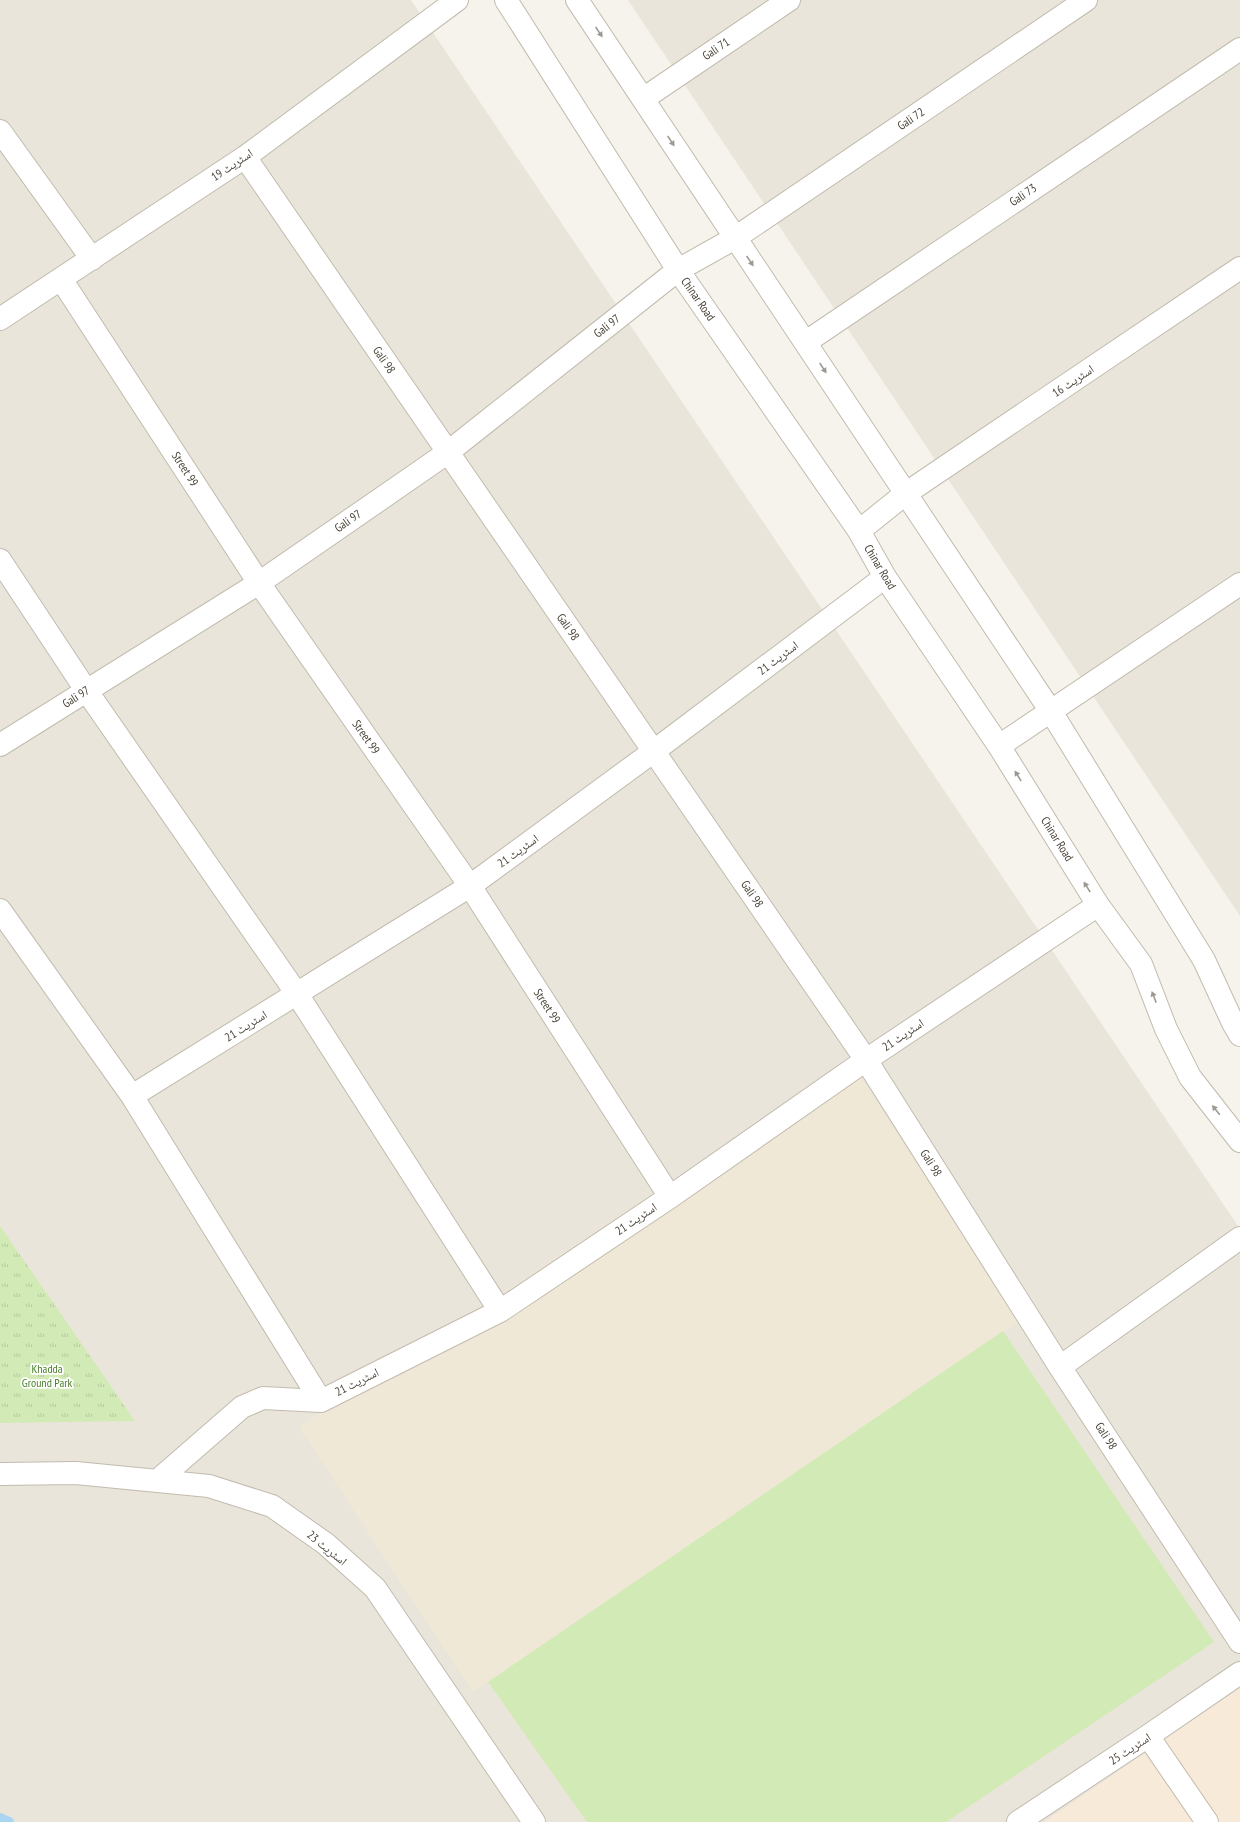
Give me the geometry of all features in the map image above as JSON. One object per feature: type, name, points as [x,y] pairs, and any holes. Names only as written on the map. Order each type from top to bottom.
[{"type":"street","name":"اسٹریٹ 19","points":[[0,319],[245,157],[457,0]]},
{"type":"street","name":"Chinar Road","points":[[506,0],[678,270],[859,531],[885,577],[999,746],[1098,905],[1141,964],[1166,1029],[1190,1077],[1240,1141]]},
{"type":"street","points":[[577,0],[1050,710],[1204,960],[1232,1023],[1240,1035]]},
{"type":"street","name":"Gali 71","points":[[643,99],[789,0]]},
{"type":"street","name":"Gali 72","points":[[678,270],[735,238],[1086,0]]},
{"type":"street","name":"Gali 73","points":[[806,342],[1240,49]]},
{"type":"street","points":[[0,131],[92,259]]},
{"type":"street","name":"Gali 98","points":[[245,157],[447,453],[866,1060],[1060,1367],[1240,1642]]},
{"type":"street","name":"اسٹریٹ 16","points":[[859,531],[905,494],[1240,268]]},
{"type":"street","name":"Gali 97","points":[[0,745],[259,583],[447,453],[678,270]]},
{"type":"street","name":"Street 99","points":[[61,279],[259,583],[470,886],[670,1197]]},
{"type":"street","points":[[0,560],[86,690],[297,994],[500,1311]]},
{"type":"street","name":"اسٹریٹ 21","points":[[132,1096],[470,886],[654,751],[885,577]]},
{"type":"street","points":[[999,746],[1050,710],[1240,584]]},
{"type":"street","name":"اسٹریٹ 21","points":[[157,1481],[242,1407],[263,1398],[321,1401],[500,1311],[670,1197],[866,1060],[1098,905]]},
{"type":"street","points":[[0,910],[132,1096],[321,1401]]},
{"type":"street","points":[[1060,1367],[1240,1238]]},
{"type":"street","name":"اسٹریٹ 23","points":[[0,1474],[76,1473],[209,1486],[272,1506],[326,1544],[370,1583],[380,1595],[534,1822]]},
{"type":"street","name":"اسٹریٹ 25","points":[[1018,1822],[1240,1673]]},
{"type":"street","points":[[1148,1736],[1207,1822]]},
{"type":"shaded area","points":[[0,0],[411,0],[1240,1229],[1240,1822],[0,1822]]},
{"type":"shaded area","points":[[628,0],[1240,0],[1240,916]]},
{"type":"shaded area","points":[[852,1063],[1018,1322],[473,1692],[299,1427]]},
{"type":"shaded area","points":[[1240,1688],[1240,1822],[1044,1822]]},
{"type":"green space","name":"Khadda Ground Park","points":[[0,1226],[135,1421],[0,1423]]},
{"type":"green space","points":[[1003,1331],[1214,1642],[946,1822],[587,1822],[488,1682]]},
{"type":"waterway","points":[[0,1818],[9,1822]]}]
